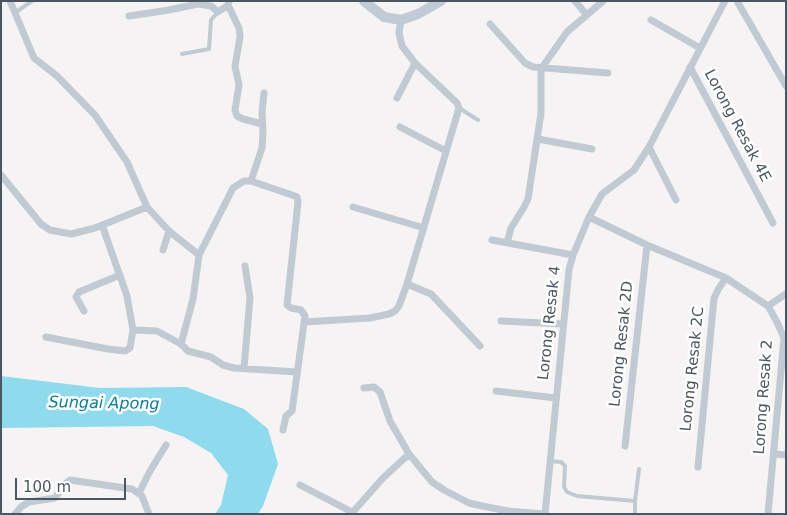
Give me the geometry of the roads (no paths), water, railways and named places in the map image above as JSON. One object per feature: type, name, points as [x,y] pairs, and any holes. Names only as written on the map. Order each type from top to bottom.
[{"type":"street","points":[[10,1],[34,58],[57,76],[100,122],[126,162],[146,207],[170,232],[199,256]]},
{"type":"street","points":[[364,1],[384,17],[401,20],[418,14],[440,1]]},
{"type":"street","points":[[575,1],[586,14]]},
{"type":"street","points":[[507,243],[511,228],[528,199],[541,112],[541,69],[567,32],[602,1]]},
{"type":"street","name":"Lorong Resak 4","points":[[544,514],[569,270],[573,255],[589,217],[602,194],[634,170],[649,147],[725,1]]},
{"type":"street","points":[[737,1],[786,86]]},
{"type":"street","points":[[129,16],[198,4],[211,6],[218,12],[228,3],[239,28],[240,38],[236,66],[239,85],[235,110],[237,116],[262,124]]},
{"type":"street","points":[[304,322],[370,318],[389,314],[394,312],[398,306],[407,284],[459,108],[457,102],[415,63],[402,46],[399,33],[401,20]]},
{"type":"street","points":[[651,20],[700,48]]},
{"type":"street","points":[[490,24],[525,63],[533,67],[608,73]]},
{"type":"street","points":[[397,98],[415,63]]},
{"type":"street","name":"Lorong Resak 4E","points":[[690,67],[773,223]]},
{"type":"street","points":[[251,181],[262,148],[264,93]]},
{"type":"street","points":[[400,128],[446,151]]},
{"type":"street","points":[[538,139],[592,149]]},
{"type":"street","points":[[649,147],[676,200]]},
{"type":"street","points":[[1,175],[41,224],[50,230],[70,234],[102,225],[146,207]]},
{"type":"street","points":[[181,344],[193,299],[199,256],[233,188],[244,181],[251,181],[297,198],[295,240],[287,305],[303,311],[304,322],[292,411],[286,416],[284,430]]},
{"type":"street","points":[[353,207],[424,228]]},
{"type":"street","name":"Lorong Resak 2","points":[[589,217],[647,245],[726,278],[768,306],[778,322],[784,338],[768,514]]},
{"type":"street","points":[[46,337],[125,351],[130,348],[133,330],[127,296],[102,225]]},
{"type":"street","points":[[163,250],[170,232]]},
{"type":"street","points":[[492,240],[573,255]]},
{"type":"street","name":"Lorong Resak 2D","points":[[625,446],[647,245]]},
{"type":"street","points":[[244,368],[250,298],[245,266]]},
{"type":"street","points":[[84,311],[76,296],[79,292],[120,275]]},
{"type":"street","name":"Lorong Resak 2C","points":[[698,467],[714,298],[726,278]]},
{"type":"street","points":[[407,284],[431,294],[480,346]]},
{"type":"street","points":[[768,306],[786,294]]},
{"type":"street","points":[[501,321],[563,324]]},
{"type":"street","points":[[133,330],[157,331],[181,344],[188,351],[211,357],[223,365],[234,368],[297,372]]},
{"type":"street","points":[[364,388],[374,388],[380,392],[390,421],[409,454],[432,482],[469,503],[507,512],[544,514]]},
{"type":"street","points":[[496,391],[556,398]]},
{"type":"street","points":[[139,493],[166,445]]},
{"type":"street","points":[[300,485],[351,513],[383,478],[409,454]]},
{"type":"street","points":[[774,454],[786,455]]},
{"type":"street","points":[[17,513],[21,507],[30,502],[55,498],[70,480],[132,489],[142,496],[149,514]]},
{"type":"lane","points":[[16,12],[32,1]]},
{"type":"lane","points":[[182,54],[209,50],[211,20],[218,12]]},
{"type":"lane","points":[[459,108],[478,120]]},
{"type":"lane","points":[[550,461],[561,462],[565,466],[564,487],[567,492],[577,496],[636,501]]},
{"type":"lane","points":[[635,514],[639,469]]},
{"type":"water","name":"Sungai Apong","points":[[1,376],[100,388],[186,387],[244,409],[268,429],[278,464],[263,506],[258,514],[215,514],[221,505],[228,475],[211,453],[184,437],[153,426],[1,428]]}]
